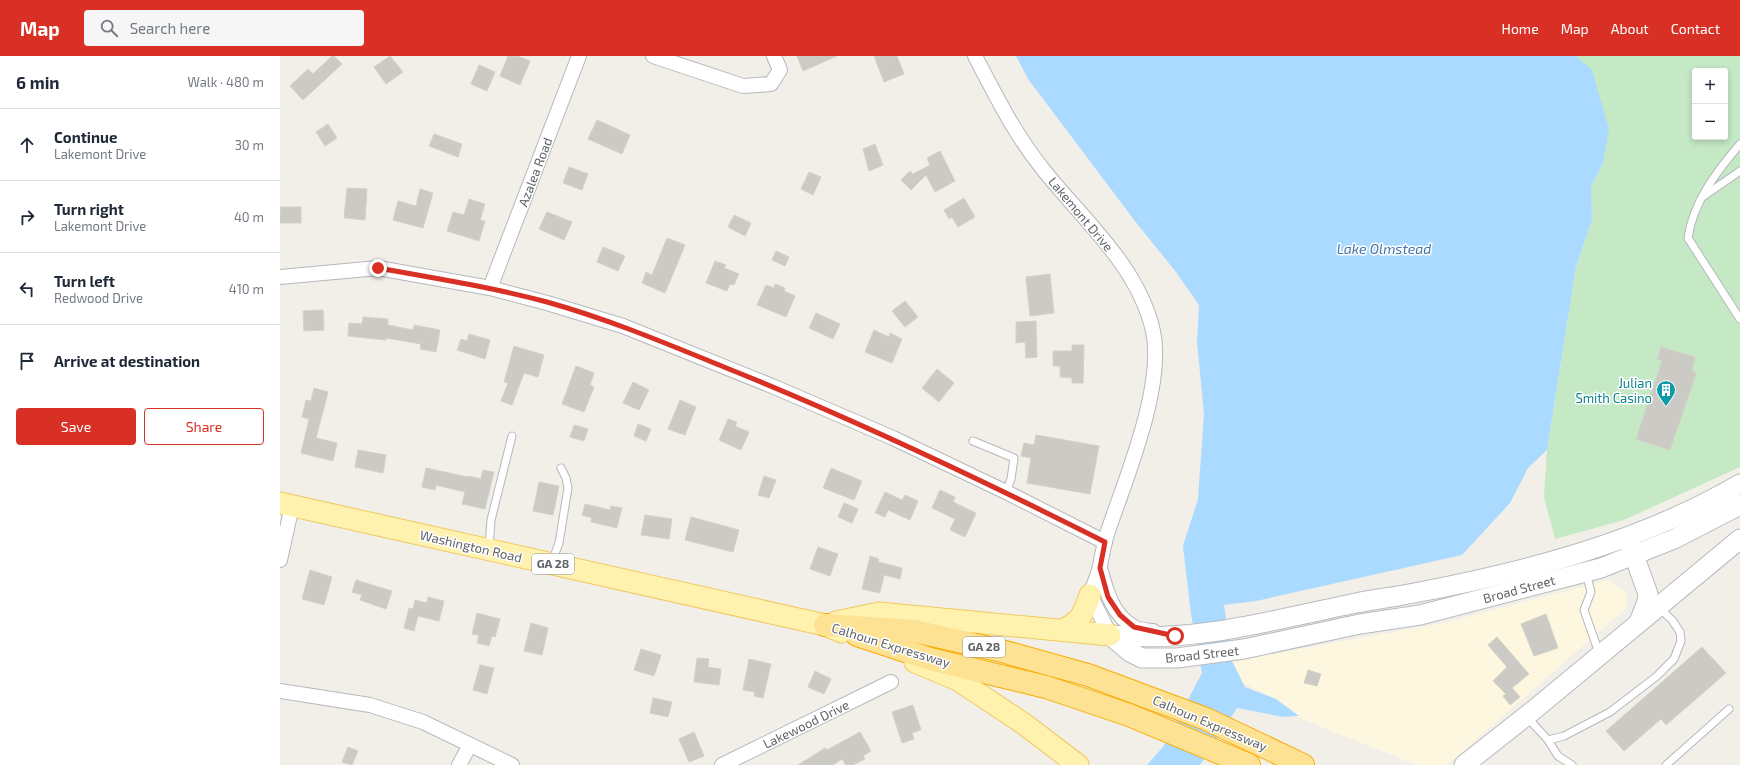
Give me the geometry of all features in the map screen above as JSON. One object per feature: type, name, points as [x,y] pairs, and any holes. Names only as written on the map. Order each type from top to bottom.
[{"type":"highway","name":"Calhoun Expressway","points":[[825,625],[914,631],[998,650],[1088,675],[1206,719],[1303,765]]},
{"type":"highway","name":"Calhoun Expressway","points":[[825,625],[930,659],[1046,687],[1129,715],[1249,765]]},
{"type":"main road","name":"Broad Street","points":[[1110,635],[1155,638],[1241,626],[1416,593],[1522,570],[1627,536],[1661,523],[1740,484]]},
{"type":"main road","name":"Washington Road","points":[[286,505],[825,625],[958,680],[1024,724],[1078,765]]},
{"type":"main road","name":"Broad Street","points":[[1110,635],[1130,652],[1142,658],[1177,658],[1244,649],[1360,624],[1420,616],[1586,572],[1635,555],[1674,539],[1740,505]]},
{"type":"main road","points":[[1627,536],[1648,594],[1644,612],[1638,623]]},
{"type":"main road","points":[[1464,765],[1526,716],[1740,539]]},
{"type":"main road","points":[[1063,630],[1080,620],[1090,595]]},
{"type":"main road","points":[[825,625],[879,613],[1110,635]]},
{"type":"street","name":"Azalea Road","points":[[490,288],[579,56]]},
{"type":"street","points":[[653,56],[742,86],[771,84],[780,70],[774,56]]},
{"type":"street","name":"Lakemont Drive","points":[[975,56],[1015,131],[1041,167],[1104,239],[1140,294],[1153,332],[1155,364],[1146,418],[1105,542],[1100,568],[1090,595]]},
{"type":"street","points":[[280,277],[378,268],[490,288],[548,302],[624,326],[772,386],[878,432],[1006,492],[1105,542]]},
{"type":"street","points":[[280,560],[286,505]]},
{"type":"street","name":"Lakemont Drive","points":[[1100,568],[1108,597],[1120,615],[1134,627],[1175,636]]},
{"type":"street","points":[[1090,595],[1110,635]]},
{"type":"street","name":"Lakewood Drive","points":[[722,765],[890,682]]},
{"type":"street","points":[[280,691],[370,705],[422,722],[512,765]]},
{"type":"street","points":[[459,765],[470,745]]},
{"type":"lane","points":[[1740,144],[1712,178],[1691,223],[1688,238],[1740,319]]},
{"type":"lane","points":[[1703,196],[1740,171]]},
{"type":"lane","points":[[489,550],[491,520],[512,436]]},
{"type":"lane","points":[[973,441],[1014,458],[1011,479],[1006,492]]},
{"type":"lane","points":[[551,564],[559,543],[568,488],[566,478],[561,468]]},
{"type":"lane","points":[[1586,572],[1591,592],[1584,610],[1600,655]]},
{"type":"lane","points":[[1548,740],[1564,736],[1610,712],[1657,676],[1674,659],[1681,641],[1680,632],[1672,620],[1658,607]]},
{"type":"lane","points":[[1666,765],[1729,709]]},
{"type":"lane","points":[[1526,716],[1548,740],[1558,756],[1572,765]]},
{"type":"shaded area","points":[[1608,580],[1627,593],[1626,608],[1447,765],[1417,765],[1294,716],[1276,699],[1243,683],[1232,661],[1444,623]]},
{"type":"green space","points":[[1571,56],[1740,56],[1740,467],[1624,520],[1555,539],[1544,497],[1547,450],[1576,267],[1592,220],[1591,187],[1603,163]]},
{"type":"water","name":"Lake Olmstead","points":[[1016,56],[1576,56],[1592,70],[1609,129],[1603,163],[1591,187],[1592,220],[1576,267],[1547,450],[1528,468],[1510,503],[1462,555],[1256,601],[1224,605],[1232,661],[1245,687],[1276,699],[1299,716],[1283,717],[1237,708],[1200,765],[1147,765],[1163,747],[1202,673],[1191,614],[1183,546],[1198,499],[1204,414],[1197,342],[1199,305],[1176,272],[1138,225],[1028,79]]},
{"type":"building","points":[[332,56],[334,56],[342,64],[303,100],[290,86],[308,69],[313,74]]},
{"type":"building","points":[[390,56],[403,72],[386,84],[374,67]]},
{"type":"building","points":[[508,56],[517,56],[530,61],[520,85],[500,76]]},
{"type":"building","points":[[797,56],[837,56],[803,71]]},
{"type":"building","points":[[874,56],[897,56],[904,74],[884,82]]},
{"type":"building","points":[[479,65],[495,72],[487,91],[471,84]]},
{"type":"building","points":[[597,120],[630,135],[622,154],[588,139]]},
{"type":"building","points":[[328,124],[337,138],[325,146],[316,132]]},
{"type":"building","points":[[434,134],[462,144],[458,157],[429,146]]},
{"type":"building","points":[[875,144],[883,165],[869,171],[863,149]]},
{"type":"building","points":[[940,151],[955,181],[935,192],[926,175],[911,190],[901,180],[910,171],[913,174],[930,165],[927,158]]},
{"type":"building","points":[[569,167],[588,174],[582,190],[563,183]]},
{"type":"building","points":[[809,172],[821,177],[813,195],[801,189]]},
{"type":"building","points":[[347,188],[367,189],[365,220],[344,218]]},
{"type":"building","points":[[420,189],[433,193],[423,228],[393,220],[398,201],[416,206]]},
{"type":"building","points":[[964,198],[975,217],[958,227],[952,217],[949,219],[944,210]]},
{"type":"building","points":[[469,199],[485,204],[480,220],[485,221],[479,241],[447,231],[453,212],[464,215]]},
{"type":"building","points":[[280,207],[301,207],[301,223],[280,223]]},
{"type":"building","points":[[547,212],[572,222],[564,240],[539,229]]},
{"type":"building","points":[[734,215],[751,223],[745,236],[728,227]]},
{"type":"building","points":[[667,238],[685,245],[665,293],[642,283],[646,272],[652,275]]},
{"type":"building","points":[[603,247],[625,256],[618,271],[597,262]]},
{"type":"building","points":[[776,251],[789,257],[785,266],[772,260]]},
{"type":"building","points":[[715,261],[726,265],[724,268],[739,274],[734,285],[730,284],[727,291],[706,283]]},
{"type":"building","points":[[1050,274],[1054,313],[1030,316],[1026,277]]},
{"type":"building","points":[[775,284],[785,288],[784,291],[795,296],[786,317],[757,305],[766,285],[774,288]]},
{"type":"building","points":[[905,301],[918,317],[905,327],[892,311]]},
{"type":"building","points":[[323,310],[324,330],[304,331],[303,311]]},
{"type":"building","points":[[816,313],[840,324],[833,339],[809,328]]},
{"type":"building","points":[[363,317],[388,319],[388,325],[413,330],[414,325],[440,330],[436,352],[420,349],[421,344],[386,338],[386,340],[348,336],[349,323],[362,324]]},
{"type":"building","points":[[1036,321],[1037,357],[1026,358],[1025,342],[1016,343],[1016,322]]},
{"type":"building","points":[[874,330],[889,337],[890,333],[902,339],[892,363],[865,352]]},
{"type":"building","points":[[469,334],[490,340],[485,359],[457,350],[461,339],[467,341]]},
{"type":"building","points":[[1072,345],[1084,345],[1083,383],[1072,383],[1072,378],[1060,377],[1060,366],[1053,366],[1053,351],[1072,351]]},
{"type":"building","points":[[514,346],[544,355],[538,377],[524,373],[512,405],[501,401],[508,383],[504,382]]},
{"type":"building","name":"Julian Smith Casino","points":[[1661,347],[1695,357],[1692,369],[1696,374],[1670,450],[1636,439],[1662,361],[1657,359]]},
{"type":"building","points":[[576,366],[594,373],[590,385],[594,387],[584,412],[562,404]]},
{"type":"building","points":[[937,369],[954,383],[939,402],[922,388]]},
{"type":"building","points":[[633,382],[649,390],[639,410],[623,403]]},
{"type":"building","points":[[314,388],[328,392],[316,438],[337,443],[333,461],[301,453],[309,419],[302,417],[306,400],[311,401]]},
{"type":"building","points":[[680,400],[696,407],[685,435],[668,429]]},
{"type":"building","points":[[728,419],[737,422],[735,426],[749,432],[741,450],[719,440]]},
{"type":"building","points":[[638,424],[651,429],[646,441],[634,436]]},
{"type":"building","points":[[574,425],[588,429],[584,441],[570,437]]},
{"type":"building","points":[[1036,435],[1099,446],[1090,494],[1027,483],[1031,458],[1021,456],[1024,443],[1034,445]]},
{"type":"building","points":[[358,450],[386,455],[383,473],[355,467]]},
{"type":"building","points":[[426,468],[481,479],[483,470],[494,472],[485,509],[462,504],[465,492],[436,485],[435,490],[422,487]]},
{"type":"building","points":[[831,468],[862,481],[854,500],[823,488]]},
{"type":"building","points":[[764,476],[776,480],[769,498],[758,495]]},
{"type":"building","points":[[539,482],[559,486],[553,515],[533,511]]},
{"type":"building","points":[[940,490],[955,497],[953,502],[976,513],[965,537],[950,530],[955,519],[932,508]]},
{"type":"building","points":[[885,492],[902,500],[905,495],[918,501],[910,520],[888,510],[885,517],[875,513]]},
{"type":"building","points":[[844,503],[858,509],[852,523],[838,517]]},
{"type":"building","points":[[585,504],[610,510],[611,506],[622,508],[617,528],[591,522],[592,518],[582,515]]},
{"type":"building","points":[[645,515],[672,519],[669,539],[641,535]]},
{"type":"building","points":[[691,517],[739,530],[733,552],[685,540]]},
{"type":"building","points":[[818,547],[838,554],[830,576],[810,569]]},
{"type":"building","points":[[870,556],[879,559],[878,562],[902,568],[900,579],[884,575],[880,593],[862,589]]},
{"type":"building","points":[[310,570],[332,577],[324,605],[302,599]]},
{"type":"building","points":[[356,580],[392,591],[386,609],[360,600],[362,595],[352,592]]},
{"type":"building","points":[[428,597],[444,601],[439,621],[418,616],[414,631],[404,628],[409,608],[413,609],[415,600],[427,603]]},
{"type":"building","points":[[477,613],[500,619],[495,637],[492,636],[489,646],[477,643],[479,635],[472,634]]},
{"type":"building","points":[[1546,614],[1558,648],[1534,656],[1521,624]]},
{"type":"building","points":[[531,623],[548,628],[542,655],[524,651]]},
{"type":"building","points":[[1497,637],[1529,674],[1512,688],[1520,697],[1510,705],[1503,696],[1506,694],[1493,681],[1507,667],[1488,645]]},
{"type":"building","points":[[1702,647],[1726,673],[1666,725],[1661,719],[1624,751],[1606,731]]},
{"type":"building","points":[[641,649],[661,655],[654,676],[634,670]]},
{"type":"building","points":[[697,658],[709,659],[708,667],[721,669],[719,685],[694,682]]},
{"type":"building","points":[[749,659],[771,664],[763,698],[754,696],[755,692],[743,690]]},
{"type":"building","points":[[480,665],[494,668],[487,694],[473,690]]},
{"type":"building","points":[[1308,670],[1321,674],[1317,686],[1304,683]]},
{"type":"building","points":[[815,671],[831,679],[824,694],[808,687]]},
{"type":"building","points":[[653,698],[672,702],[668,717],[650,713]]},
{"type":"building","points":[[913,705],[921,730],[912,733],[914,739],[902,743],[892,712]]},
{"type":"building","points":[[694,732],[704,756],[689,762],[679,739]]},
{"type":"building","points":[[860,732],[871,751],[863,756],[865,759],[853,765],[846,765],[842,759],[833,765],[798,765],[825,748],[827,750]]},
{"type":"building","points":[[348,747],[358,751],[352,765],[342,762]]},
{"type":"place","name":"Julian Smith Casino","points":[[1666,407]]},
{"type":"route","points":[[378,268],[490,288],[548,302],[624,326],[772,386],[893,438],[1006,492],[1105,542],[1100,568],[1108,597],[1120,615],[1134,627],[1175,636]]}]
